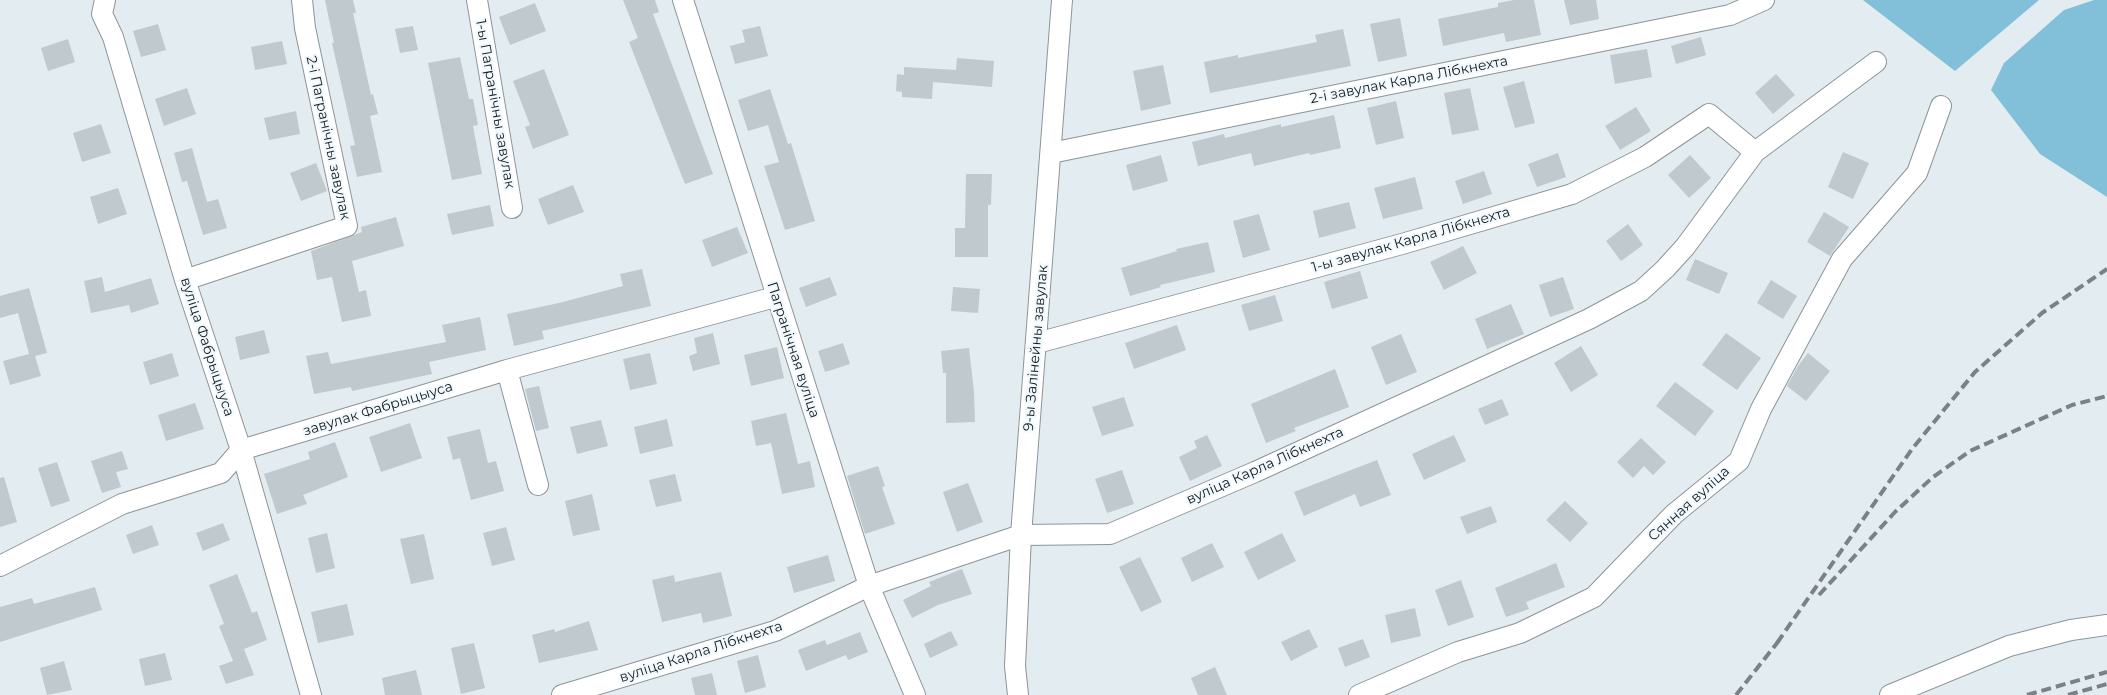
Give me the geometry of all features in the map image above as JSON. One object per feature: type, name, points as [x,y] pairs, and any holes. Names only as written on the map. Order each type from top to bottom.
[{"type":"street","name":"2-і Пагранічны завулак","points":[[185,280],[347,226],[305,28],[302,0]]},
{"type":"street","name":"1-ы Пагранічны завулак","points":[[477,0],[512,208]]},
{"type":"street","name":"Пагранічная вуліца","points":[[683,0],[869,586],[915,695]]},
{"type":"street","name":"9-ы Залінейны завулак","points":[[1018,695],[1014,666],[1021,535],[1062,0]]},
{"type":"street","name":"2-і завулак Карла Лібкнехта","points":[[1051,153],[1730,15],[1764,0]]},
{"type":"street","name":"вуліца Фабрыцыуса","points":[[100,5],[113,37],[185,280],[241,450],[310,695]]},
{"type":"street","name":"вуліца Карла Лібкнехта","points":[[562,695],[775,631],[869,586],[1021,535],[1110,534],[1264,468],[1589,319],[1641,291],[1685,247],[1755,152],[1876,62]]},
{"type":"street","name":"Сянная вуліца","points":[[1359,695],[1458,652],[1520,633],[1594,597],[1674,514],[1739,461],[1761,409],[1842,259],[1917,173],[1941,106]]},
{"type":"street","name":"1-ы завулак Карла Лібкнехта","points":[[1037,343],[1402,244],[1572,194],[1645,157],[1709,114],[1755,152]]},
{"type":"street","name":"завулак Фабрыцыуса","points":[[241,450],[507,370],[776,297]]},
{"type":"street","points":[[507,370],[538,485]]},
{"type":"street","points":[[0,566],[122,504],[220,473],[241,450]]},
{"type":"street","points":[[1890,695],[2010,646],[2071,630],[2107,625]]},
{"type":"shaded area","points":[[1863,0],[2039,0],[1955,71]]},
{"type":"shaded area","points":[[2094,0],[2107,0],[2107,197],[2040,154],[1991,90],[2004,63],[2064,10]]},
{"type":"building","points":[[325,0],[353,0],[356,13],[353,13],[371,95],[373,94],[378,114],[370,116],[382,172],[357,177],[350,146],[355,145],[332,43],[334,43]]},
{"type":"building","points":[[623,0],[655,0],[659,12],[653,14],[713,174],[685,184],[629,42],[638,38]]},
{"type":"building","points":[[1514,0],[1534,0],[1541,35],[1506,42],[1504,33],[1443,46],[1438,19],[1498,7],[1498,3]]},
{"type":"building","points":[[1564,0],[1596,0],[1599,19],[1570,25]]},
{"type":"building","points":[[535,3],[546,31],[510,45],[499,17]]},
{"type":"building","points":[[1400,18],[1407,56],[1378,62],[1370,24]]},
{"type":"building","points":[[158,24],[166,50],[141,57],[133,31]]},
{"type":"building","points":[[413,26],[418,50],[400,53],[395,29]]},
{"type":"building","points":[[760,26],[768,56],[735,64],[730,46],[745,42],[742,30]]},
{"type":"building","points":[[1343,29],[1351,66],[1210,93],[1204,62],[1238,55],[1238,58],[1317,42],[1315,35]]},
{"type":"building","points":[[1701,37],[1706,55],[1676,64],[1671,46]]},
{"type":"building","points":[[68,39],[75,62],[48,71],[41,48]]},
{"type":"building","points":[[282,41],[287,64],[255,70],[251,47]]},
{"type":"building","points":[[1647,49],[1652,77],[1615,84],[1610,55]]},
{"type":"building","points":[[460,57],[469,99],[473,99],[478,125],[473,126],[482,174],[452,180],[428,63]]},
{"type":"building","points":[[957,58],[994,61],[992,87],[933,82],[932,99],[902,97],[902,92],[896,91],[897,74],[904,75],[904,67],[956,70]]},
{"type":"building","points":[[1163,65],[1171,104],[1141,111],[1133,71]]},
{"type":"building","points":[[544,69],[569,135],[533,149],[525,127],[530,125],[513,81]]},
{"type":"building","points":[[1776,74],[1795,95],[1773,114],[1755,93]]},
{"type":"building","points":[[1524,81],[1535,123],[1515,128],[1503,87]]},
{"type":"building","points":[[187,88],[196,114],[164,126],[155,99]]},
{"type":"building","points":[[1470,88],[1479,130],[1452,135],[1444,93]]},
{"type":"building","points":[[770,89],[788,144],[791,143],[815,221],[785,230],[764,166],[779,162],[768,125],[748,131],[738,100]]},
{"type":"building","points":[[1396,101],[1404,138],[1376,145],[1367,108]]},
{"type":"building","points":[[1636,107],[1651,131],[1620,150],[1605,126]]},
{"type":"building","points":[[296,111],[300,134],[269,140],[264,118]]},
{"type":"building","points":[[1334,115],[1341,148],[1310,155],[1309,153],[1254,166],[1251,153],[1198,166],[1192,142],[1224,134],[1225,138],[1281,124],[1281,127]]},
{"type":"building","points":[[101,124],[111,153],[82,162],[73,133]]},
{"type":"building","points":[[192,148],[207,202],[218,199],[227,228],[203,235],[187,181],[182,182],[174,153]]},
{"type":"building","points":[[1843,152],[1869,163],[1853,199],[1828,187]]},
{"type":"building","points":[[1558,153],[1566,177],[1537,187],[1528,164]]},
{"type":"building","points":[[1161,155],[1168,181],[1133,191],[1126,165]]},
{"type":"building","points":[[1690,155],[1711,178],[1689,198],[1668,175]]},
{"type":"building","points":[[316,163],[327,191],[301,201],[290,173]]},
{"type":"building","points":[[1484,171],[1492,194],[1463,204],[1455,181]]},
{"type":"building","points":[[966,174],[992,174],[991,205],[988,205],[988,257],[955,257],[955,228],[965,228]]},
{"type":"building","points":[[1415,177],[1423,209],[1383,219],[1374,188]]},
{"type":"building","points":[[573,185],[584,212],[548,225],[538,199]]},
{"type":"building","points":[[118,188],[127,214],[98,224],[90,197]]},
{"type":"building","points":[[1349,202],[1356,228],[1319,238],[1313,211]]},
{"type":"building","points":[[490,205],[494,226],[452,235],[447,214]]},
{"type":"building","points":[[1824,212],[1849,227],[1830,256],[1807,242]]},
{"type":"building","points":[[1259,214],[1270,250],[1243,258],[1233,221]]},
{"type":"building","points":[[396,217],[404,246],[352,261],[359,292],[366,290],[371,316],[342,322],[332,277],[317,280],[311,251],[362,232],[361,227]]},
{"type":"building","points":[[1628,224],[1643,245],[1621,261],[1606,241]]},
{"type":"building","points":[[737,227],[748,253],[712,267],[702,240]]},
{"type":"building","points":[[1208,242],[1215,272],[1160,285],[1161,287],[1130,296],[1121,268],[1177,251],[1176,249]]},
{"type":"building","points":[[1463,246],[1477,273],[1444,290],[1430,262]]},
{"type":"building","points":[[1695,259],[1728,273],[1719,294],[1686,280]]},
{"type":"building","points":[[642,269],[651,306],[542,331],[544,339],[514,346],[507,314],[559,303],[623,286],[620,274]]},
{"type":"building","points":[[1360,271],[1368,298],[1332,309],[1324,282]]},
{"type":"building","points":[[102,277],[105,292],[151,278],[159,304],[131,313],[129,305],[91,313],[84,281]]},
{"type":"building","points":[[830,277],[837,295],[806,307],[799,288]]},
{"type":"building","points":[[1563,277],[1574,309],[1550,317],[1539,285]]},
{"type":"building","points":[[1771,280],[1797,296],[1783,319],[1757,303]]},
{"type":"building","points":[[953,287],[980,289],[978,313],[951,311]]},
{"type":"building","points":[[29,288],[47,353],[35,356],[41,376],[10,385],[3,361],[29,354],[18,313],[0,318],[0,296]]},
{"type":"building","points":[[1275,295],[1283,321],[1249,331],[1241,305]]},
{"type":"building","points":[[1511,304],[1524,334],[1487,349],[1475,319]]},
{"type":"building","points":[[480,317],[486,350],[429,362],[432,374],[352,391],[351,387],[314,394],[306,356],[328,352],[331,364],[446,342],[442,325]]},
{"type":"building","points":[[1177,325],[1186,350],[1134,369],[1125,343]]},
{"type":"building","points":[[264,330],[270,353],[240,360],[235,337]]},
{"type":"building","points":[[713,333],[720,364],[693,371],[689,356],[697,353],[694,338]]},
{"type":"building","points":[[1726,333],[1761,358],[1737,390],[1702,365]]},
{"type":"building","points":[[1401,334],[1417,372],[1386,385],[1371,347]]},
{"type":"building","points":[[843,343],[850,364],[825,372],[818,351]]},
{"type":"building","points":[[1581,346],[1598,375],[1571,392],[1554,363]]},
{"type":"building","points":[[777,347],[784,378],[751,386],[744,355]]},
{"type":"building","points":[[969,348],[975,422],[946,423],[946,373],[943,373],[941,351]]},
{"type":"building","points":[[172,353],[179,376],[150,385],[143,362]]},
{"type":"building","points":[[650,353],[657,384],[630,390],[623,359]]},
{"type":"building","points":[[1808,353],[1830,371],[1806,401],[1787,386]]},
{"type":"building","points":[[1335,369],[1349,407],[1294,428],[1296,431],[1266,443],[1251,404]]},
{"type":"building","points":[[1675,382],[1714,411],[1695,436],[1656,406]]},
{"type":"building","points":[[539,386],[549,428],[536,431],[525,389]]},
{"type":"building","points":[[1124,397],[1134,426],[1102,436],[1092,407]]},
{"type":"building","points":[[1502,399],[1509,415],[1485,425],[1478,409]]},
{"type":"building","points":[[195,403],[204,429],[166,441],[158,415]]},
{"type":"building","points":[[786,413],[798,464],[810,461],[815,487],[782,494],[771,443],[756,446],[751,421]]},
{"type":"building","points":[[667,419],[673,446],[640,454],[634,427]]},
{"type":"building","points":[[601,420],[608,446],[577,454],[570,427]]},
{"type":"building","points":[[410,423],[422,458],[381,472],[369,437]]},
{"type":"building","points":[[480,429],[488,463],[496,461],[504,491],[471,500],[460,458],[453,460],[447,437]]},
{"type":"building","points":[[1207,435],[1222,466],[1190,481],[1179,457],[1197,448],[1194,441]]},
{"type":"building","points":[[1454,435],[1466,461],[1424,480],[1412,454]]},
{"type":"building","points":[[1641,438],[1666,462],[1653,475],[1644,466],[1633,478],[1617,462]]},
{"type":"building","points":[[335,442],[348,477],[303,495],[307,504],[277,514],[264,474],[310,459],[308,452]]},
{"type":"building","points":[[122,451],[128,469],[116,472],[121,487],[102,493],[91,461]]},
{"type":"building","points":[[1377,460],[1391,495],[1360,507],[1355,494],[1304,516],[1294,492]]},
{"type":"building","points":[[57,462],[70,501],[51,507],[38,468]]},
{"type":"building","points":[[878,466],[885,486],[882,487],[895,524],[865,534],[847,476]]},
{"type":"building","points":[[1122,470],[1134,504],[1107,513],[1095,479]]},
{"type":"building","points":[[675,474],[682,501],[656,507],[649,480]]},
{"type":"building","points":[[4,477],[17,522],[0,527],[0,478]]},
{"type":"building","points":[[968,483],[983,522],[957,532],[943,492]]},
{"type":"building","points":[[592,494],[600,530],[573,536],[565,501]]},
{"type":"building","points":[[1565,501],[1588,523],[1570,542],[1546,520]]},
{"type":"building","points":[[1491,506],[1497,522],[1467,534],[1460,517]]},
{"type":"building","points":[[223,523],[230,540],[203,551],[196,533]]},
{"type":"building","points":[[152,525],[159,545],[133,554],[126,535]]},
{"type":"building","points":[[506,527],[515,560],[492,566],[483,533]]},
{"type":"building","points":[[327,533],[335,568],[316,573],[308,538]]},
{"type":"building","points":[[1282,533],[1296,561],[1258,580],[1244,552]]},
{"type":"building","points":[[424,534],[434,579],[411,584],[400,539]]},
{"type":"building","points":[[1212,543],[1224,567],[1192,582],[1181,558]]},
{"type":"building","points":[[828,555],[835,581],[794,593],[787,567]]},
{"type":"building","points":[[1140,557],[1162,602],[1141,612],[1119,567]]},
{"type":"building","points":[[1556,563],[1565,587],[1526,602],[1529,609],[1506,617],[1495,588]]},
{"type":"building","points":[[962,569],[972,594],[938,605],[912,618],[903,600],[931,586],[929,582]]},
{"type":"building","points":[[721,572],[732,616],[703,623],[701,613],[662,622],[652,580],[674,575],[675,582]]},
{"type":"building","points":[[237,574],[252,613],[257,611],[267,640],[244,649],[254,675],[226,684],[219,666],[233,661],[219,626],[224,624],[209,585]]},
{"type":"building","points":[[1461,580],[1474,617],[1448,626],[1435,590]]},
{"type":"building","points":[[95,587],[102,610],[0,642],[0,607],[32,598],[34,604]]},
{"type":"building","points":[[347,604],[354,635],[318,643],[311,612]]},
{"type":"building","points":[[1415,608],[1421,636],[1391,643],[1385,615]]},
{"type":"building","points":[[589,621],[598,650],[539,663],[532,635],[554,629],[555,632]]},
{"type":"building","points":[[1309,629],[1318,647],[1291,661],[1281,642]]},
{"type":"building","points":[[951,631],[958,645],[930,658],[924,644]]},
{"type":"building","points":[[860,632],[868,652],[848,660],[846,655],[806,671],[798,650],[825,640],[827,645]]},
{"type":"building","points":[[1363,639],[1370,657],[1345,667],[1338,648]]},
{"type":"building","points":[[474,643],[485,688],[461,694],[451,648]]},
{"type":"building","points":[[165,653],[172,680],[145,686],[139,659]]},
{"type":"building","points":[[758,655],[766,687],[745,693],[737,661]]},
{"type":"building","points":[[64,661],[72,690],[47,695],[40,668]]},
{"type":"building","points":[[1215,667],[1227,695],[1198,695],[1191,678]]},
{"type":"building","points":[[416,670],[422,695],[385,695],[382,678]]},
{"type":"building","points":[[712,673],[717,695],[695,695],[691,678]]},
{"type":"railway","points":[[1777,643],[1912,449],[1975,372],[2042,313],[2107,269]]},
{"type":"railway","points":[[1819,595],[1895,512],[1933,477],[1970,451],[2072,405],[2107,396]]},
{"type":"railway","points":[[1736,695],[1781,638]]},
{"type":"railway","points":[[2027,695],[2107,672]]},
{"type":"railway","points":[[2068,695],[2107,684]]}]
